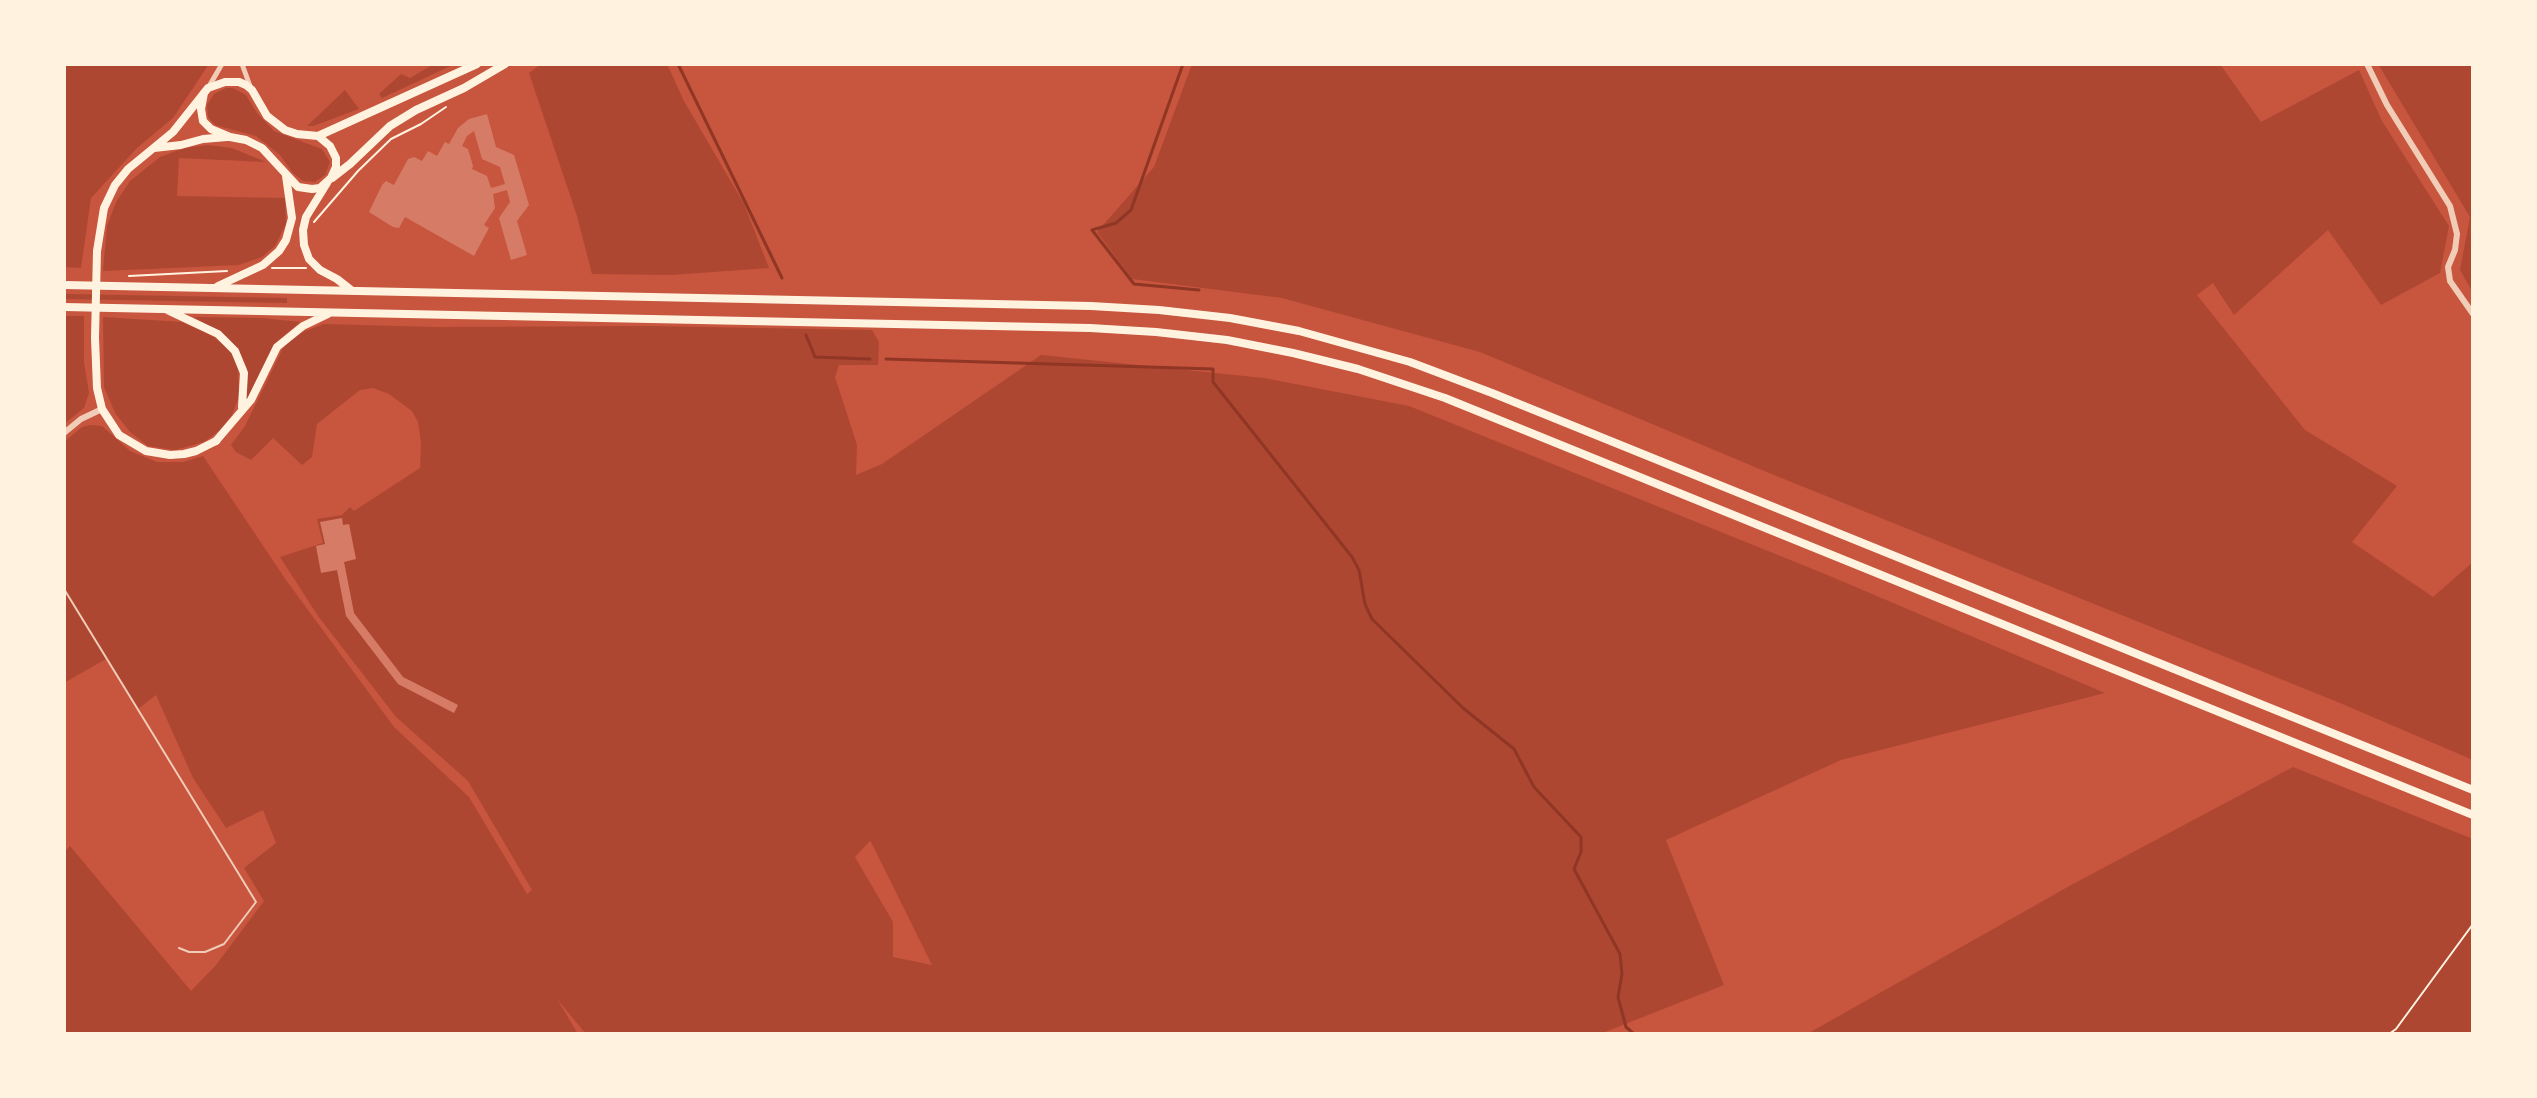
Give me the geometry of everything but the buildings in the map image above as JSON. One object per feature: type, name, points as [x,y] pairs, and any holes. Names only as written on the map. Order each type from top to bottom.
[{"type":"main road","points":[[331,313],[303,326],[277,347],[251,400],[228,429],[206,447],[170,455],[146,451],[119,435],[102,409],[97,388],[95,338],[97,251],[104,208],[115,185],[128,169],[173,132],[206,91],[232,80],[252,90],[260,106],[275,123],[297,134],[318,136],[477,64]]},
{"type":"main road","points":[[206,91],[201,109],[203,121],[211,129],[262,148],[292,183],[304,189],[320,188],[390,126],[505,64]]},
{"type":"main road","points":[[318,136],[330,146],[336,158],[336,167],[306,217],[304,245],[309,259],[320,270],[352,291]]},
{"type":"main road","points":[[153,149],[230,137]]},
{"type":"main road","points":[[214,287],[263,265],[279,251],[286,240],[292,218],[286,176]]},
{"type":"main road","points":[[64,285],[1091,306],[1216,316],[1299,331],[1363,347],[1479,387],[2473,790]]},
{"type":"main road","points":[[64,307],[1090,328],[1227,340],[1293,353],[1358,369],[1445,398],[2473,815]]},
{"type":"main road","points":[[164,309],[209,329],[229,343],[244,373],[242,408]]},
{"type":"street","points":[[206,91],[222,64]]},
{"type":"street","points":[[242,64],[252,90]]},
{"type":"street","points":[[2367,64],[2387,105],[2450,206],[2457,234],[2448,267],[2450,281],[2473,314]]},
{"type":"street","points":[[64,433],[81,419],[102,409]]},
{"type":"lane","points":[[64,589],[256,902],[224,944],[205,952],[189,952],[179,948]]},
{"type":"path","points":[[313,224],[358,171],[391,139],[445,107]]},
{"type":"path","points":[[267,268],[311,268]]},
{"type":"path","points":[[124,277],[230,271]]},
{"type":"path","points":[[2389,1034],[2396,1029],[2473,924]]},
{"type":"shaded area","points":[[64,64],[209,64],[173,118],[137,148],[91,198],[81,268],[64,267]]},
{"type":"shaded area","points":[[434,64],[455,64],[382,98],[379,94],[401,74],[410,78]]},
{"type":"shaded area","points":[[541,64],[667,64],[684,101],[744,204],[769,268],[671,275],[592,274],[577,216],[529,73]]},
{"type":"shaded area","points":[[1192,64],[2220,64],[2261,122],[2359,70],[2382,121],[2449,226],[2440,273],[2381,305],[2328,230],[2234,315],[2213,283],[2197,295],[2305,430],[2397,486],[2352,542],[2433,597],[2473,562],[2473,760],[1480,352],[1282,298],[1132,279],[1097,232],[1154,167]]},
{"type":"shaded area","points":[[2378,64],[2473,64],[2473,293],[2460,270],[2470,217]]},
{"type":"shaded area","points":[[226,88],[246,95],[274,131],[322,149],[330,162],[325,175],[315,182],[303,181],[280,155],[256,136],[215,125],[208,117],[207,105],[214,94]]},
{"type":"shaded area","points":[[345,90],[359,109],[307,126]]},
{"type":"shaded area","points":[[208,145],[232,148],[266,162],[179,158],[177,196],[285,198],[286,224],[275,246],[262,257],[239,265],[103,271],[107,226],[116,202],[130,181],[160,157],[184,148]]},
{"type":"shaded area","points":[[64,294],[287,298],[287,303],[64,299]]},
{"type":"shaded area","points":[[64,316],[84,316],[84,362],[89,393],[84,408],[64,424]]},
{"type":"shaded area","points":[[103,317],[182,322],[212,336],[228,348],[238,366],[239,396],[232,415],[220,430],[204,442],[175,450],[148,446],[130,432],[115,413],[104,387]]},
{"type":"shaded area","points":[[194,317],[300,322],[278,341],[247,399],[247,368],[239,351],[227,337]]},
{"type":"shaded area","points":[[324,324],[872,330],[879,342],[878,365],[839,365],[835,377],[857,445],[856,475],[882,464],[1041,355],[1264,378],[1409,406],[1825,574],[2105,693],[1841,760],[1666,840],[1724,985],[1600,1034],[586,1034],[557,999],[578,1034],[64,1034],[64,852],[70,846],[191,991],[216,965],[264,901],[244,868],[276,843],[263,810],[226,828],[193,778],[156,695],[138,709],[106,659],[64,683],[64,442],[82,427],[102,426],[130,451],[157,462],[183,462],[203,456],[286,580],[394,727],[469,797],[527,894],[532,890],[468,781],[396,717],[318,616],[280,557],[323,543],[317,519],[342,515],[350,507],[354,511],[420,468],[421,443],[418,422],[412,411],[389,394],[373,388],[360,390],[317,424],[312,457],[302,465],[273,438],[251,460],[236,452],[231,445],[245,426],[285,344],[295,335]],"holes":[[[870,841],[932,965],[893,957],[893,922],[855,857]]]},
{"type":"shaded area","points":[[2293,767],[2473,839],[2473,1034],[1807,1034],[2073,884]]},
{"type":"waterway","points":[[678,64],[782,278]]},
{"type":"waterway","points":[[1183,64],[1131,210],[1116,223],[1092,230],[1134,284],[1199,290]]},
{"type":"waterway","points":[[806,335],[815,357],[870,359]]},
{"type":"waterway","points":[[886,359],[1213,369],[1213,382],[1352,557],[1359,570],[1365,604],[1372,619],[1463,708],[1514,749],[1534,787],[1581,837],[1581,852],[1574,869],[1620,954],[1622,974],[1618,997],[1626,1027],[1634,1034]]}]
